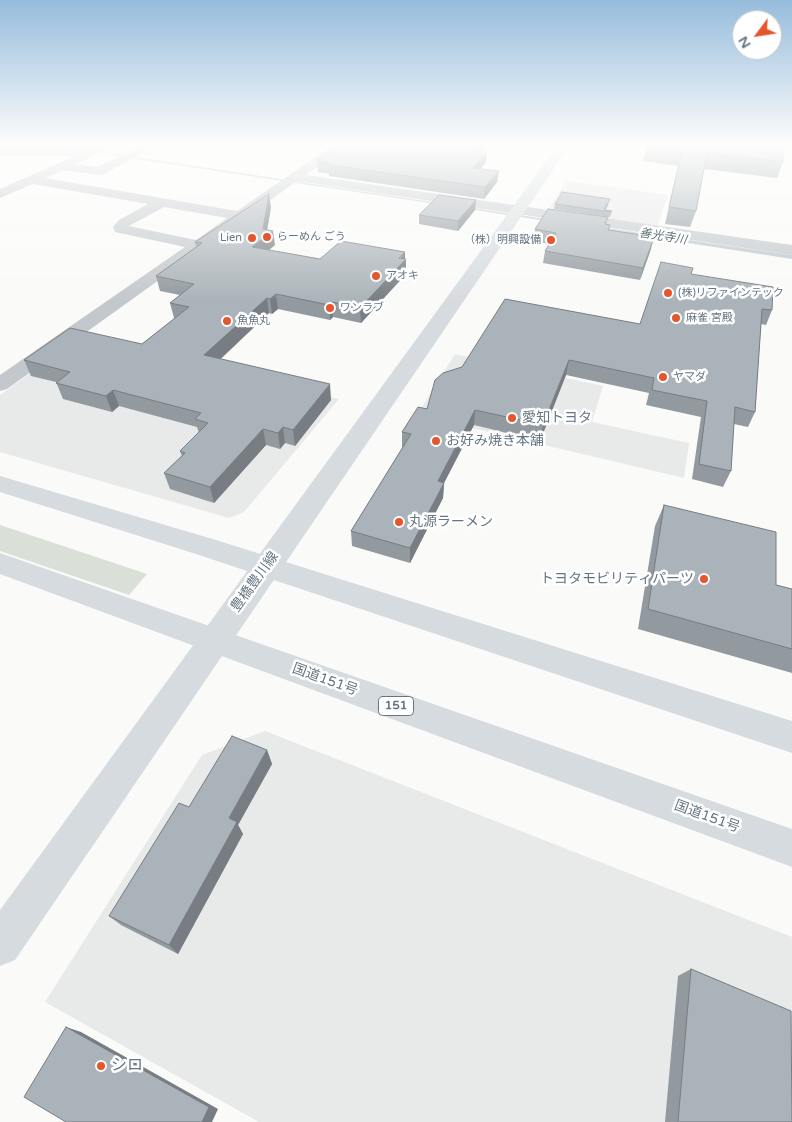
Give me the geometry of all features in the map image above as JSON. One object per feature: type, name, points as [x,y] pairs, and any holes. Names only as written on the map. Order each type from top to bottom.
[{"type":"main road","name":"豊橋豊川線","points":[[0,945],[527,197]]},
{"type":"main road","points":[[0,484],[266,567],[792,737]]},
{"type":"main road","name":"国道151号","points":[[0,563],[792,848]]},
{"type":"street","points":[[130,197],[239,216]]},
{"type":"street","points":[[0,385],[265,197]]},
{"type":"street","points":[[405,197],[515,214],[792,250]]},
{"type":"street","points":[[162,203],[124,223],[120,229],[199,245]]},
{"type":"shaded area","points":[[556,197],[667,197],[657,227],[547,211]]},
{"type":"shaded area","points":[[79,338],[339,399],[244,512],[229,518],[0,452],[0,395]]},
{"type":"shaded area","name":"愛知トヨタ","points":[[455,354],[603,386],[592,422],[689,443],[684,478],[417,415]]},
{"type":"shaded area","points":[[0,525],[147,574],[129,595],[0,551]]},
{"type":"shaded area","points":[[265,731],[792,937],[792,1122],[259,1122],[45,1002],[202,755]]},
{"type":"building","points":[[264,197],[268,197],[263,229],[273,231],[252,247],[320,259],[341,241],[405,252],[399,258],[406,259],[360,308],[332,302],[329,305],[276,294],[270,299],[267,298],[204,355],[330,384],[293,430],[283,427],[278,433],[263,429],[210,487],[164,473],[185,453],[180,451],[208,423],[195,419],[201,413],[113,390],[106,396],[56,383],[70,372],[24,360],[70,328],[142,344],[189,307],[170,303],[194,284],[156,276],[202,243],[195,242]]},
{"type":"building","points":[[437,197],[476,200],[458,221],[419,215]]},
{"type":"building","points":[[559,197],[599,197],[610,199],[604,210],[612,211],[611,212],[555,204]]},
{"type":"building","points":[[671,197],[699,197],[696,211],[669,207]]},
{"type":"building","points":[[548,209],[608,217],[605,224],[610,225],[608,230],[654,237],[643,268],[545,251],[556,233],[535,229]]},
{"type":"building","points":[[661,262],[693,268],[691,274],[773,287],[772,310],[762,309],[755,412],[735,407],[731,471],[699,464],[707,401],[652,390],[654,378],[569,360],[543,425],[475,410],[438,481],[444,483],[410,548],[351,531],[411,434],[402,432],[418,407],[427,409],[435,380],[443,373],[462,367],[505,299],[640,324]]},
{"type":"building","name":"トヨタモビリティパーツ","points":[[664,505],[776,532],[776,585],[792,589],[792,649],[648,609]]},
{"type":"building","points":[[232,736],[267,750],[229,818],[237,822],[169,945],[109,916],[179,803],[189,807]]},
{"type":"building","points":[[691,969],[791,1011],[792,1122],[678,1122]]},
{"type":"building","name":"シロ","points":[[66,1027],[209,1107],[202,1122],[66,1122],[24,1097]]},
{"type":"waterway","name":"善光寺川","points":[[399,197],[443,204]]},
{"type":"waterway","name":"善光寺川","points":[[463,207],[552,221]]},
{"type":"waterway","name":"善光寺川","points":[[599,228],[792,257]]},
{"type":"place","name":"らーめん ごう","points":[[267,237]]},
{"type":"place","name":"Lien","points":[[252,238]]},
{"type":"place","name":"（株）明興設備","points":[[551,240]]},
{"type":"place","name":"アオキ","points":[[376,276]]},
{"type":"place","name":"(株)リファインテック","points":[[668,293]]},
{"type":"place","name":"ワンラブ","points":[[330,308]]},
{"type":"place","name":"麻雀 宮殿","points":[[676,318]]},
{"type":"place","name":"魚魚丸","points":[[227,321]]},
{"type":"place","name":"ヤマダ","points":[[663,377]]},
{"type":"place","name":"愛知トヨタ","points":[[512,418]]},
{"type":"place","name":"お好み焼き本舗","points":[[436,441]]},
{"type":"place","name":"丸源ラーメン","points":[[399,522]]},
{"type":"place","name":"トヨタモビリティパーツ","points":[[704,579]]},
{"type":"place","name":"シロ","points":[[101,1066]]}]
